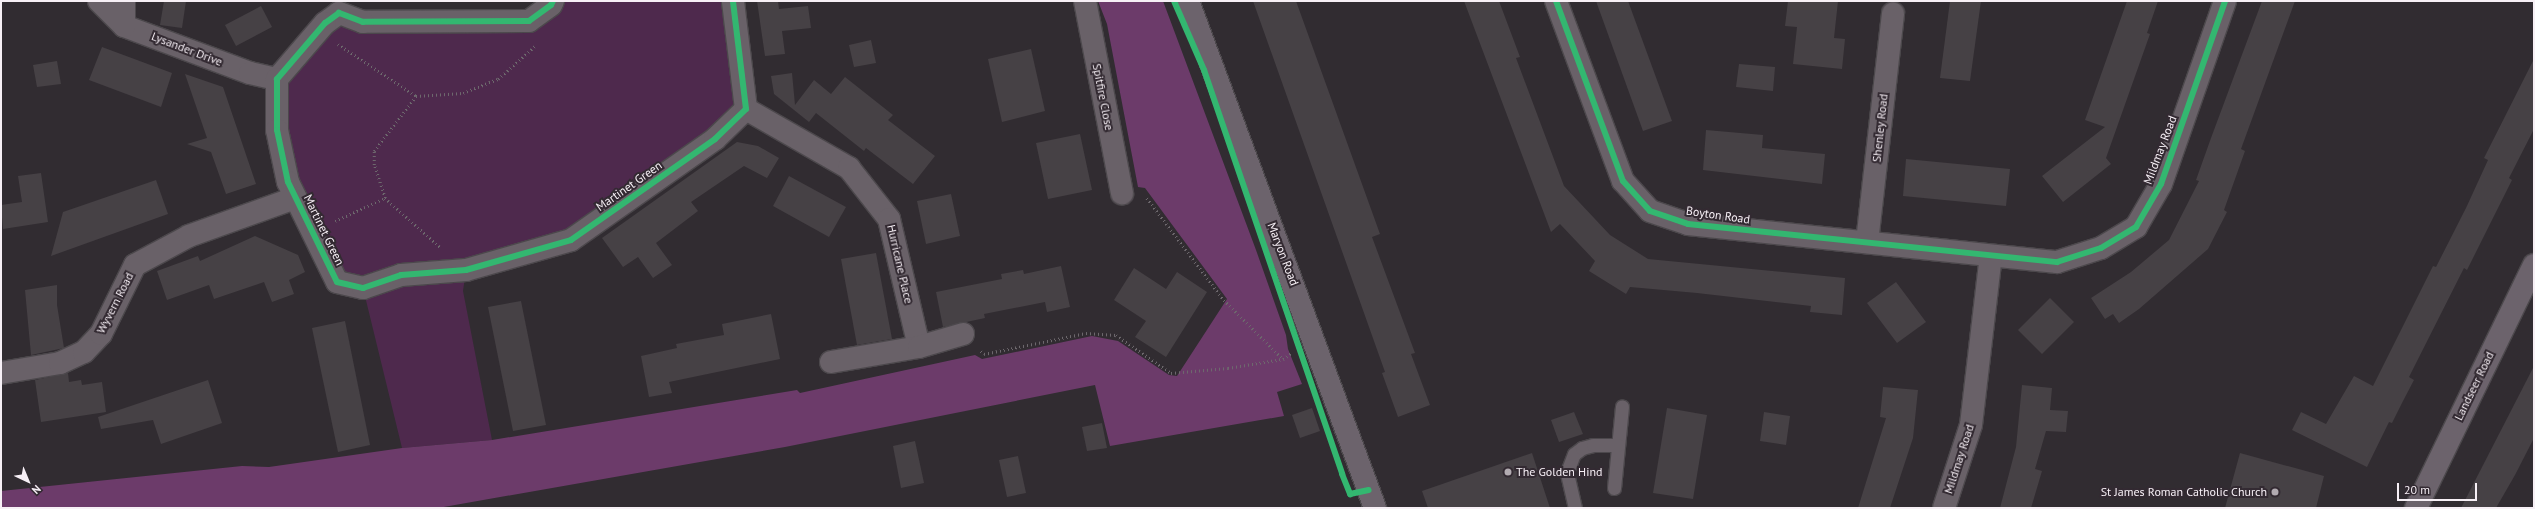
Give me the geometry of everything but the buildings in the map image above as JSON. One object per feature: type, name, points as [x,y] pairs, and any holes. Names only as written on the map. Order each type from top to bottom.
[{"type":"street","name":"Lysander Drive","points":[[98,1],[124,26],[250,72],[277,79]]},
{"type":"street","points":[[124,1],[124,26]]},
{"type":"street","points":[[277,79],[334,12],[363,22],[529,21],[551,5],[553,1]]},
{"type":"street","points":[[733,1],[746,109]]},
{"type":"street","name":"Spitfire Close","points":[[1085,1],[1122,193]]},
{"type":"street","name":"Maryon Road","points":[[1188,1],[1375,508]]},
{"type":"street","name":"Boyton Road","points":[[1556,1],[1623,181],[1650,211],[1688,224],[1991,256]]},
{"type":"street","name":"Mildmay Road","points":[[1944,508],[1971,425],[1991,256],[2057,262],[2101,248],[2136,227],[2162,184],[2225,1]]},
{"type":"street","name":"Shenley Road","points":[[1867,242],[1893,13]]},
{"type":"street","name":"Martinet Green","points":[[277,79],[277,130],[288,182],[311,232],[337,282],[363,288],[401,275],[466,270],[571,240],[715,139],[746,109]]},
{"type":"street","name":"Hurricane Place","points":[[746,109],[849,168],[890,219],[919,347]]},
{"type":"street","name":"Wyvern Road","points":[[1,373],[60,362],[84,352],[101,334],[135,264],[189,236],[295,198]]},
{"type":"street","name":"Landseer Road","points":[[2416,508],[2534,265]]},
{"type":"street","points":[[831,362],[919,347],[963,334]]},
{"type":"lane","points":[[1614,488],[1622,406]]},
{"type":"lane","points":[[1575,508],[1567,472],[1574,454],[1582,448],[1593,445],[1618,445]]},
{"type":"path","points":[[334,12],[340,46],[416,96],[462,93],[498,79],[540,42]]},
{"type":"path","points":[[416,96],[374,152],[374,165],[385,198],[466,270]]},
{"type":"path","points":[[1122,193],[1142,192],[1224,300],[1283,359]]},
{"type":"path","points":[[311,232],[385,198]]},
{"type":"path","points":[[963,334],[984,354],[1086,333],[1116,335],[1171,372],[1228,368],[1283,359],[1298,347],[1313,340]]},
{"type":"shaded area","points":[[553,1],[733,1],[746,109],[571,240],[466,270],[463,291],[492,440],[402,448],[363,288],[337,282],[295,198],[277,79],[325,23],[529,21]]},
{"type":"shaded area","points":[[1098,1],[1163,1],[1256,250],[1286,335],[1288,349],[1302,384],[1277,392],[1284,416],[1110,446],[1095,385],[785,447],[438,508],[1,508],[1,491],[242,466],[269,467],[402,448],[492,440],[797,390],[800,393],[975,355],[982,359],[1092,336],[1118,341],[1169,375],[1177,376],[1227,299],[1145,188],[1138,187],[1107,24]]},
{"type":"cycle path","points":[[553,1],[551,5],[529,21],[363,22],[339,13],[325,23],[277,79],[277,130],[288,182],[337,282],[363,288],[401,275],[466,270],[571,240],[715,139],[746,109],[733,1]]},
{"type":"cycle path","points":[[1174,1],[1204,70],[1342,474],[1350,494],[1369,490]]},
{"type":"cycle path","points":[[1556,1],[1623,181],[1650,211],[1688,224],[2057,262],[2101,248],[2136,227],[2161,184],[2225,1]]},
{"type":"place","name":"The Golden Hind","points":[[1508,472]]},
{"type":"place","name":"St James Roman Catholic Church","points":[[2275,492]]}]
